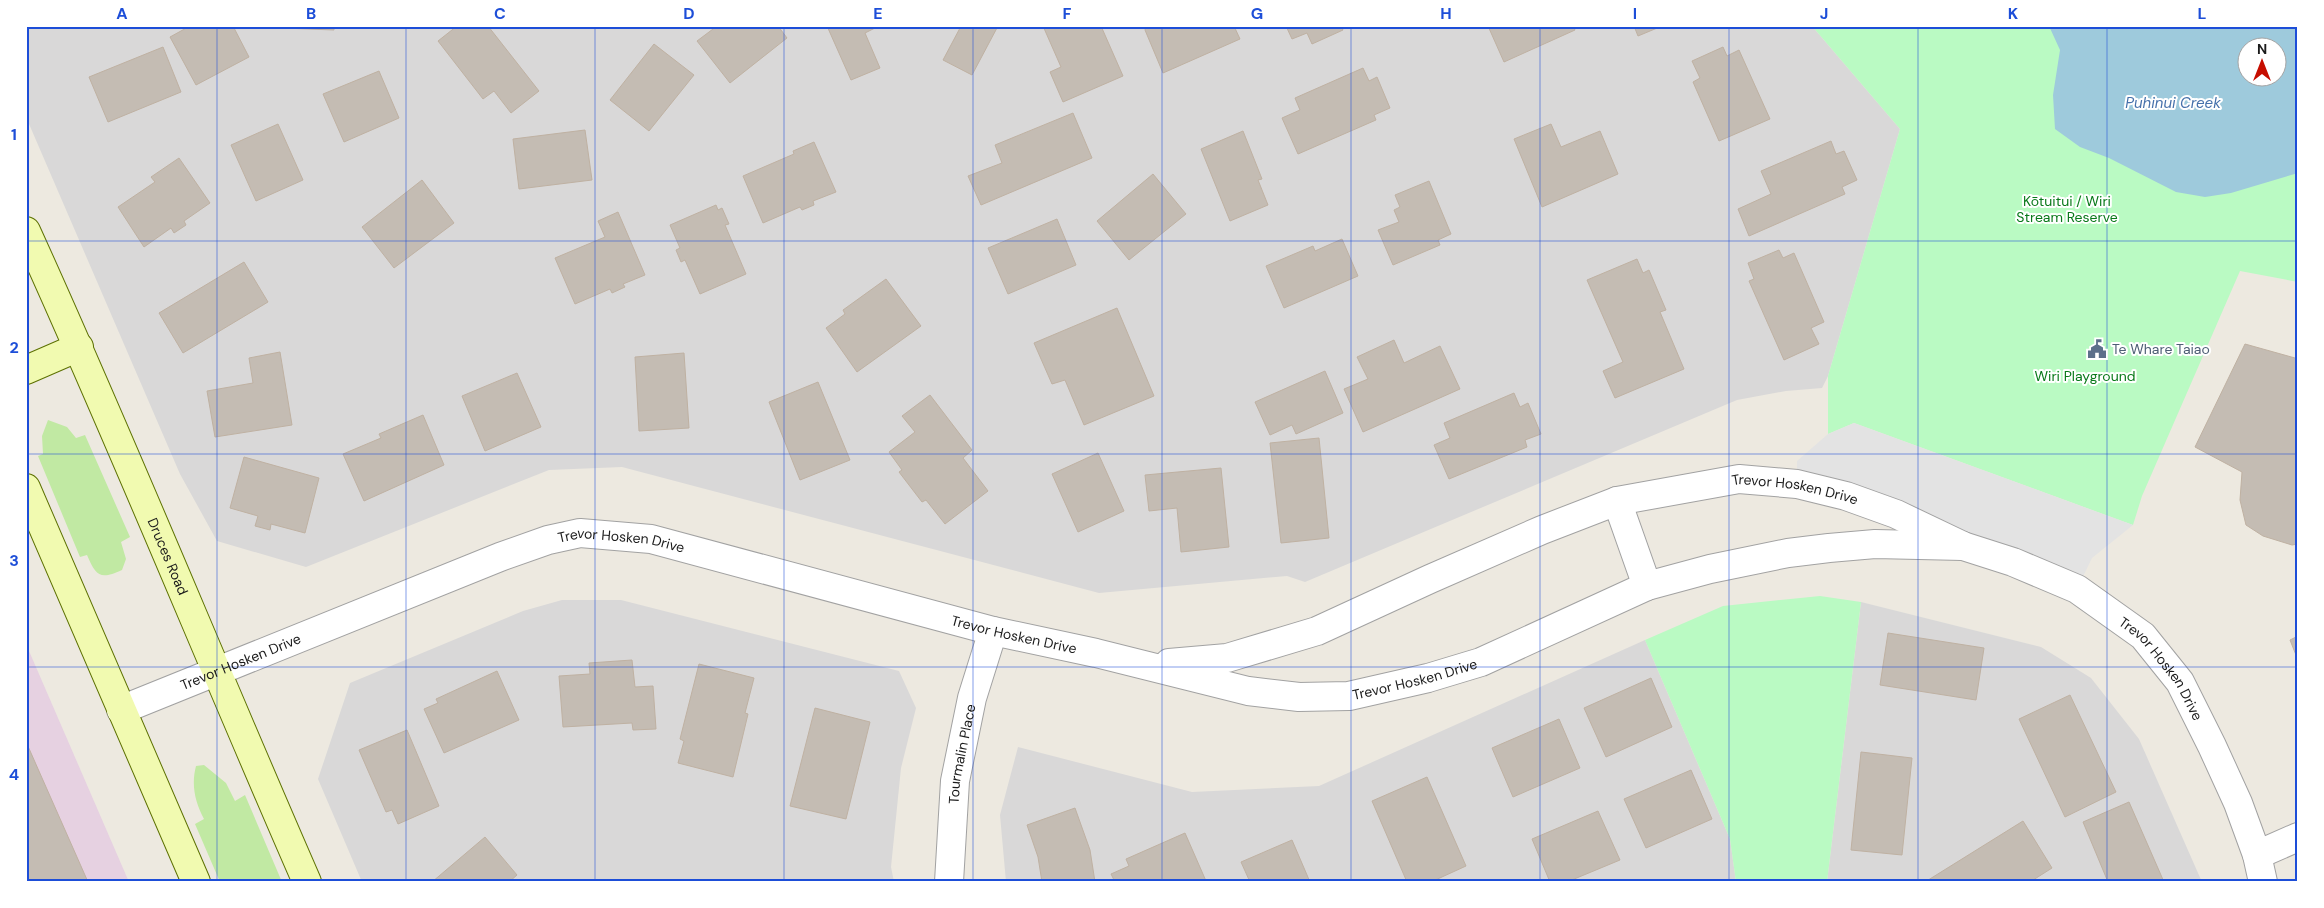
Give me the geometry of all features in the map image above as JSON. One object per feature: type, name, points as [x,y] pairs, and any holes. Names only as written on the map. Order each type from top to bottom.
[{"type":"main road","name":"Druces Road","points":[[26,231],[79,347],[216,673],[307,882]]},
{"type":"main road","points":[[26,370],[79,347]]},
{"type":"main road","points":[[26,488],[196,882]]},
{"type":"street","name":"Trevor Hosken Drive","points":[[1139,664],[1188,663],[1227,658],[1317,631],[1438,575],[1542,530],[1617,501],[1739,479],[1785,482],[1846,496],[1888,511],[1963,546],[2013,562],[2076,589],[2143,636],[2180,682],[2238,803],[2257,855],[2263,882]]},
{"type":"street","points":[[1617,501],[1647,586]]},
{"type":"street","name":"Trevor Hosken Drive","points":[[121,710],[500,557],[548,540],[580,533],[651,539],[993,631],[1139,664],[1248,692],[1299,697],[1349,696],[1428,678],[1481,662],[1647,586],[1710,569],[1788,553],[1829,548],[1875,544],[1963,546]]},
{"type":"street","name":"Tourmalin Place","points":[[949,882],[954,781],[972,698],[993,631]]},
{"type":"street","points":[[2257,855],[2298,837]]},
{"type":"shaded area","points":[[26,26],[1812,26],[1900,129],[1828,376],[1822,388],[1786,391],[1737,400],[1305,582],[1287,576],[1099,593],[622,467],[549,470],[306,567],[217,541],[180,474],[26,117]]},
{"type":"shaded area","points":[[1854,423],[2133,525],[2092,558],[2077,589],[1797,484],[1797,461],[1828,434]]},
{"type":"shaded area","points":[[562,600],[621,600],[899,671],[916,708],[901,768],[891,867],[894,882],[362,882],[318,779],[350,683],[523,611]]},
{"type":"shaded area","points":[[1861,602],[2041,647],[2091,678],[2139,739],[2202,882],[1827,882]]},
{"type":"shaded area","points":[[1645,640],[1730,839],[1736,882],[1006,882],[1000,815],[1018,747],[1192,792],[1319,786]]},
{"type":"shaded area","points":[[26,644],[129,882],[26,882]]},
{"type":"green space","name":"Kōtuitui / Wiri Stream Reserve","points":[[1812,26],[2298,26],[2298,282],[2240,271],[2142,496],[2133,525],[1854,423],[1828,434],[1828,376],[1900,129]]},
{"type":"green space","points":[[48,420],[67,427],[76,438],[85,435],[130,537],[121,542],[126,559],[122,570],[109,575],[100,574],[93,568],[87,555],[80,557],[38,456],[43,454],[42,436]]},
{"type":"green space","points":[[1820,596],[1861,602],[1827,882],[1736,882],[1730,839],[1645,640],[1723,606]]},
{"type":"green space","points":[[204,765],[226,783],[235,801],[245,795],[282,882],[220,882],[195,824],[204,819],[196,800],[194,780],[196,766]]},
{"type":"water","name":"Puhinui Creek","points":[[2049,26],[2298,26],[2298,173],[2231,193],[2205,197],[2176,192],[2109,158],[2080,147],[2055,129],[2053,95],[2060,50]]},
{"type":"building","points":[[190,26],[233,26],[249,57],[196,85],[170,37]]},
{"type":"building","points":[[284,26],[334,26],[334,30],[283,28]]},
{"type":"building","points":[[457,26],[488,26],[539,91],[511,113],[494,91],[483,99],[438,41]]},
{"type":"building","points":[[717,26],[778,26],[787,38],[730,83],[697,41]]},
{"type":"building","points":[[827,26],[879,26],[865,33],[880,68],[851,80]]},
{"type":"building","points":[[957,26],[998,26],[972,75],[943,60],[960,28]]},
{"type":"building","points":[[1043,26],[1101,26],[1123,76],[1063,102],[1050,72],[1061,67]]},
{"type":"building","points":[[1146,26],[1234,26],[1240,39],[1163,73],[1145,30]]},
{"type":"building","points":[[1286,26],[1341,26],[1343,30],[1312,44],[1307,33],[1292,39]]},
{"type":"building","points":[[1488,26],[1573,26],[1575,30],[1504,62]]},
{"type":"building","points":[[1634,26],[1662,26],[1638,36]]},
{"type":"building","points":[[654,44],[694,75],[649,131],[610,100]]},
{"type":"building","points":[[163,47],[181,92],[108,122],[89,77]]},
{"type":"building","points":[[1723,47],[1727,56],[1739,50],[1770,119],[1719,141],[1693,82],[1700,78],[1692,61]]},
{"type":"building","points":[[1363,68],[1369,81],[1377,77],[1390,108],[1374,115],[1376,120],[1298,154],[1282,118],[1300,110],[1295,98]]},
{"type":"building","points":[[379,71],[399,118],[344,142],[323,94]]},
{"type":"building","points":[[1073,113],[1092,158],[981,205],[968,176],[1002,163],[995,145]]},
{"type":"building","points":[[278,124],[303,180],[256,201],[231,145]]},
{"type":"building","points":[[1551,124],[1561,147],[1600,131],[1618,174],[1542,207],[1514,139]]},
{"type":"building","points":[[585,130],[592,180],[519,189],[513,139]]},
{"type":"building","points":[[1243,131],[1262,179],[1258,180],[1268,205],[1230,221],[1201,149]]},
{"type":"building","points":[[1831,141],[1836,154],[1844,151],[1857,180],[1842,187],[1845,194],[1749,236],[1738,209],[1771,194],[1761,171]]},
{"type":"building","points":[[814,142],[836,192],[813,201],[814,205],[802,210],[800,207],[763,223],[743,176],[794,154],[793,151]]},
{"type":"building","points":[[179,158],[210,203],[184,221],[186,225],[174,233],[171,228],[144,247],[118,207],[155,182],[151,177]]},
{"type":"building","points":[[1153,174],[1186,214],[1129,260],[1097,221]]},
{"type":"building","points":[[422,180],[454,223],[394,268],[362,227]]},
{"type":"building","points":[[1429,181],[1451,234],[1438,240],[1440,245],[1393,265],[1378,230],[1399,222],[1394,210],[1400,207],[1395,195]]},
{"type":"building","points":[[716,205],[718,210],[722,208],[729,224],[725,225],[746,274],[700,294],[685,260],[681,262],[676,250],[680,248],[670,225]]},
{"type":"building","points":[[618,212],[645,275],[623,284],[625,287],[612,293],[610,289],[575,304],[555,258],[605,237],[598,221]]},
{"type":"building","points":[[1057,219],[1076,265],[1008,294],[988,248]]},
{"type":"building","points":[[1342,239],[1358,276],[1284,308],[1266,266],[1313,246],[1315,251]]},
{"type":"building","points":[[1779,250],[1783,258],[1794,253],[1824,322],[1811,328],[1819,344],[1784,360],[1749,281],[1754,279],[1748,263]]},
{"type":"building","points":[[1637,259],[1643,273],[1649,270],[1666,310],[1660,312],[1684,369],[1615,398],[1603,371],[1623,362],[1587,280]]},
{"type":"building","points":[[244,262],[268,302],[183,353],[159,313]]},
{"type":"building","points":[[886,279],[921,326],[857,372],[826,328],[845,314],[843,310]]},
{"type":"building","points":[[1117,308],[1154,396],[1084,425],[1065,380],[1052,384],[1034,343]]},
{"type":"building","points":[[1394,340],[1404,363],[1440,346],[1460,389],[1363,432],[1344,389],[1368,379],[1357,357]]},
{"type":"building","points":[[2245,344],[2295,358],[2298,355],[2298,544],[2292,545],[2263,536],[2246,525],[2240,500],[2242,472],[2195,447]]},
{"type":"building","points":[[280,352],[292,425],[215,437],[207,391],[253,383],[249,358]]},
{"type":"building","points":[[684,353],[689,428],[639,431],[635,357]]},
{"type":"building","points":[[1325,371],[1343,413],[1296,434],[1292,425],[1270,435],[1255,402]]},
{"type":"building","points":[[517,373],[541,427],[485,451],[462,396]]},
{"type":"building","points":[[818,382],[850,460],[800,480],[769,402]]},
{"type":"building","points":[[1514,393],[1520,407],[1528,403],[1541,434],[1525,440],[1527,447],[1449,479],[1434,445],[1450,438],[1444,423]]},
{"type":"building","points":[[930,395],[972,450],[963,458],[988,491],[945,524],[926,500],[922,502],[899,472],[902,470],[889,452],[915,432],[902,416]]},
{"type":"building","points":[[423,415],[444,465],[364,501],[343,454],[381,438],[379,434]]},
{"type":"building","points":[[1319,438],[1329,538],[1281,543],[1270,443]]},
{"type":"building","points":[[1098,453],[1124,511],[1078,532],[1052,474]]},
{"type":"building","points":[[244,457],[319,478],[305,533],[271,524],[270,530],[255,526],[258,516],[230,508]]},
{"type":"building","points":[[1221,468],[1229,547],[1181,552],[1177,508],[1149,511],[1145,475]]},
{"type":"building","points":[[1888,633],[1984,648],[1976,700],[1880,685]]},
{"type":"building","points":[[2298,636],[2298,660],[2290,640]]},
{"type":"building","points":[[632,660],[635,687],[653,686],[656,729],[633,730],[632,723],[563,727],[559,676],[590,674],[589,663]]},
{"type":"building","points":[[699,664],[754,678],[745,713],[748,714],[733,777],[678,763],[684,741],[680,739]]},
{"type":"building","points":[[497,671],[519,720],[444,753],[424,709],[438,703],[436,699]]},
{"type":"building","points":[[1651,678],[1672,727],[1606,757],[1584,708]]},
{"type":"building","points":[[2070,695],[2116,792],[2065,817],[2019,719]]},
{"type":"building","points":[[815,708],[870,722],[846,819],[790,806]]},
{"type":"building","points":[[1559,719],[1580,768],[1513,797],[1492,748]]},
{"type":"building","points":[[407,730],[439,806],[398,824],[392,810],[386,812],[359,750]]},
{"type":"building","points":[[27,744],[88,882],[26,882]]},
{"type":"building","points":[[1861,752],[1912,758],[1902,855],[1851,850]]},
{"type":"building","points":[[1691,770],[1712,819],[1646,848],[1624,799]]},
{"type":"building","points":[[1427,777],[1466,866],[1431,882],[1407,882],[1372,801]]},
{"type":"building","points":[[2129,802],[2164,882],[2108,882],[2083,822]]},
{"type":"building","points":[[1075,808],[1090,850],[1095,882],[1042,882],[1038,857],[1027,825]]},
{"type":"building","points":[[1598,811],[1620,860],[1567,882],[1550,882],[1532,839]]},
{"type":"building","points":[[2023,821],[2052,868],[2030,882],[1925,882]]},
{"type":"building","points":[[1185,833],[1206,881],[1115,882],[1111,874],[1129,866],[1126,859]]},
{"type":"building","points":[[485,837],[517,875],[509,882],[432,882]]},
{"type":"building","points":[[1292,840],[1310,882],[1250,882],[1241,862]]},
{"type":"place","name":"Te Whare Taiao","points":[[2097,349]]},
{"type":"park label","name":"Wiri Playground","points":[[2085,376]]}]
